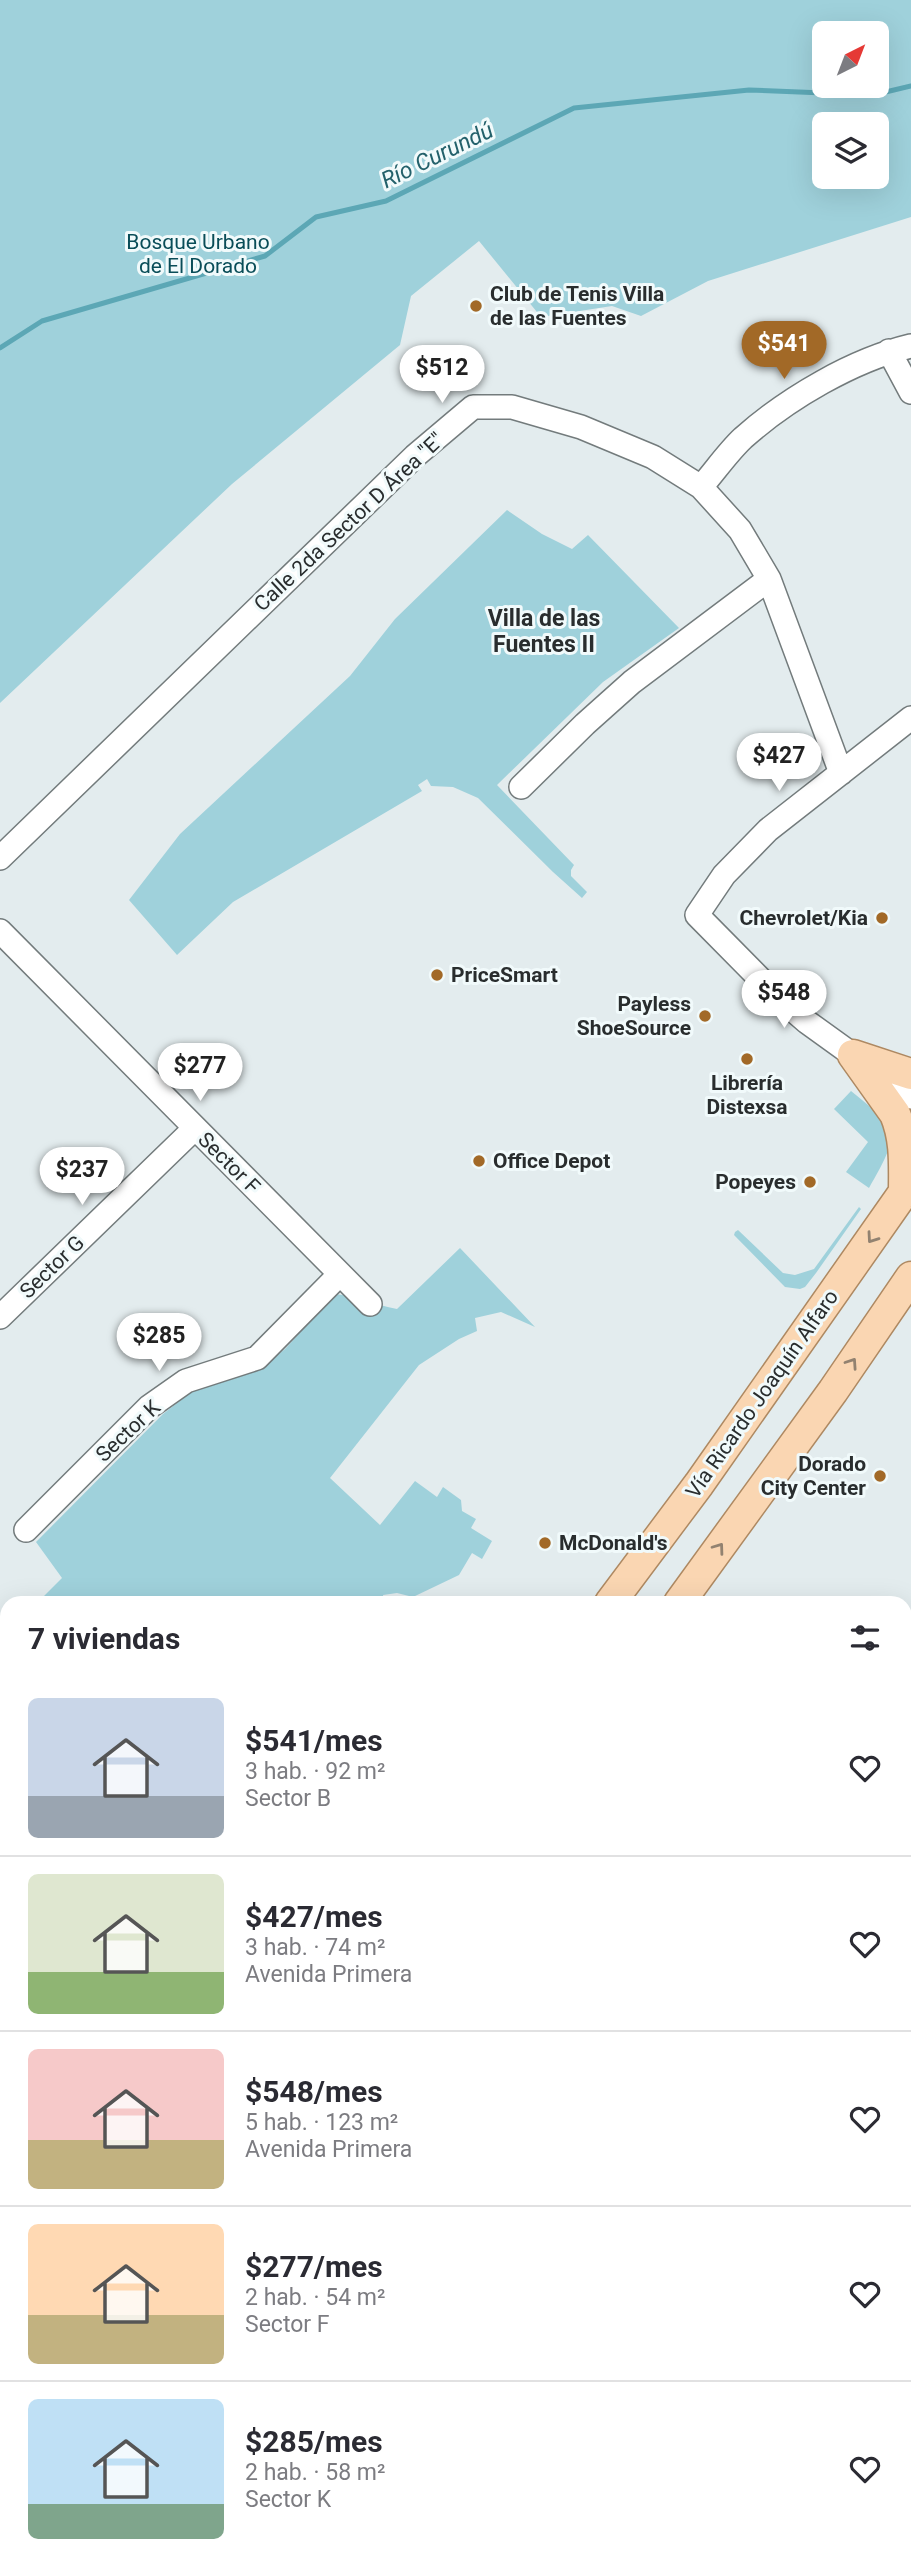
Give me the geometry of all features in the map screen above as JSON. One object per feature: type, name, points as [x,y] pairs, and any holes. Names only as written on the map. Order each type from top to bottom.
[{"type":"main road","points":[[853,1055],[911,1074]]},
{"type":"main road","points":[[853,1055],[900,1125],[907,1187]]},
{"type":"main road","name":"Vía Ricardo Joaquín Alfaro","points":[[616,1596],[706,1474],[907,1187]]},
{"type":"main road","points":[[684,1596],[833,1391],[911,1277]]},
{"type":"street","points":[[701,487],[742,439],[785,406],[841,373],[900,349],[911,392]]},
{"type":"street","name":"Calle 2da Sector D Área \"E\"","points":[[0,858],[415,456],[473,407],[512,407],[581,426],[653,457],[701,487],[740,530],[769,579],[841,773]]},
{"type":"street","points":[[521,787],[632,681],[769,579]]},
{"type":"street","points":[[911,718],[768,830],[724,876],[697,915],[777,996],[911,1097]]},
{"type":"street","name":"Sector F","points":[[0,931],[370,1304]]},
{"type":"street","name":"Sector G","points":[[0,1317],[194,1129]]},
{"type":"street","name":"Sector K","points":[[26,1530],[149,1408],[186,1381],[257,1358],[340,1274]]},
{"type":"green space","name":"Bosque Urbano de El Dorado","points":[[0,0],[911,0],[911,217],[708,281],[641,316],[612,306],[541,317],[479,241],[411,296],[400,345],[232,484],[0,703]]},
{"type":"green space","points":[[507,510],[542,534],[572,549],[588,535],[679,628],[603,682],[497,785],[574,865],[571,876],[587,892],[582,898],[478,798],[453,787],[431,786],[427,779],[418,785],[422,791],[233,902],[177,955],[129,900],[180,834],[350,676],[395,619]]},
{"type":"green space","points":[[851,1091],[879,1115],[890,1134],[886,1156],[869,1188],[846,1172],[868,1142],[834,1109]]},
{"type":"green space","points":[[859,1207],[861,1209],[816,1273],[805,1287],[800,1289],[785,1287],[734,1235],[738,1230],[783,1273],[795,1275],[814,1269]]},
{"type":"green space","points":[[460,1248],[535,1327],[501,1312],[475,1318],[477,1331],[459,1339],[419,1365],[330,1478],[380,1525],[415,1481],[437,1497],[443,1487],[461,1500],[462,1511],[476,1519],[471,1528],[492,1541],[482,1559],[472,1553],[459,1575],[415,1596],[397,1593],[383,1596],[44,1596],[62,1578],[36,1542],[163,1414],[195,1389],[261,1368],[285,1349],[335,1294],[397,1309]]},
{"type":"waterway","name":"Río Curundú","points":[[0,348],[42,321],[265,256],[316,217],[386,201],[574,108],[749,90],[873,95],[911,86]]},
{"type":"place","name":"Club de Tenis Villa de las Fuentes","points":[[476,306]]},
{"type":"place","name":"Chevrolet/Kia","points":[[882,918]]},
{"type":"place","name":"PriceSmart","points":[[437,975]]},
{"type":"place","name":"Payless ShoeSource","points":[[705,1016]]},
{"type":"place","name":"Librería Distexsa","points":[[747,1059]]},
{"type":"place","name":"Office Depot","points":[[479,1161]]},
{"type":"place","name":"Popeyes","points":[[810,1182]]},
{"type":"place","name":"Dorado City Center","points":[[880,1476]]},
{"type":"place","name":"McDonald's","points":[[545,1543]]},
{"type":"district","name":"Villa de las Fuentes II","points":[[544,631]]}]
